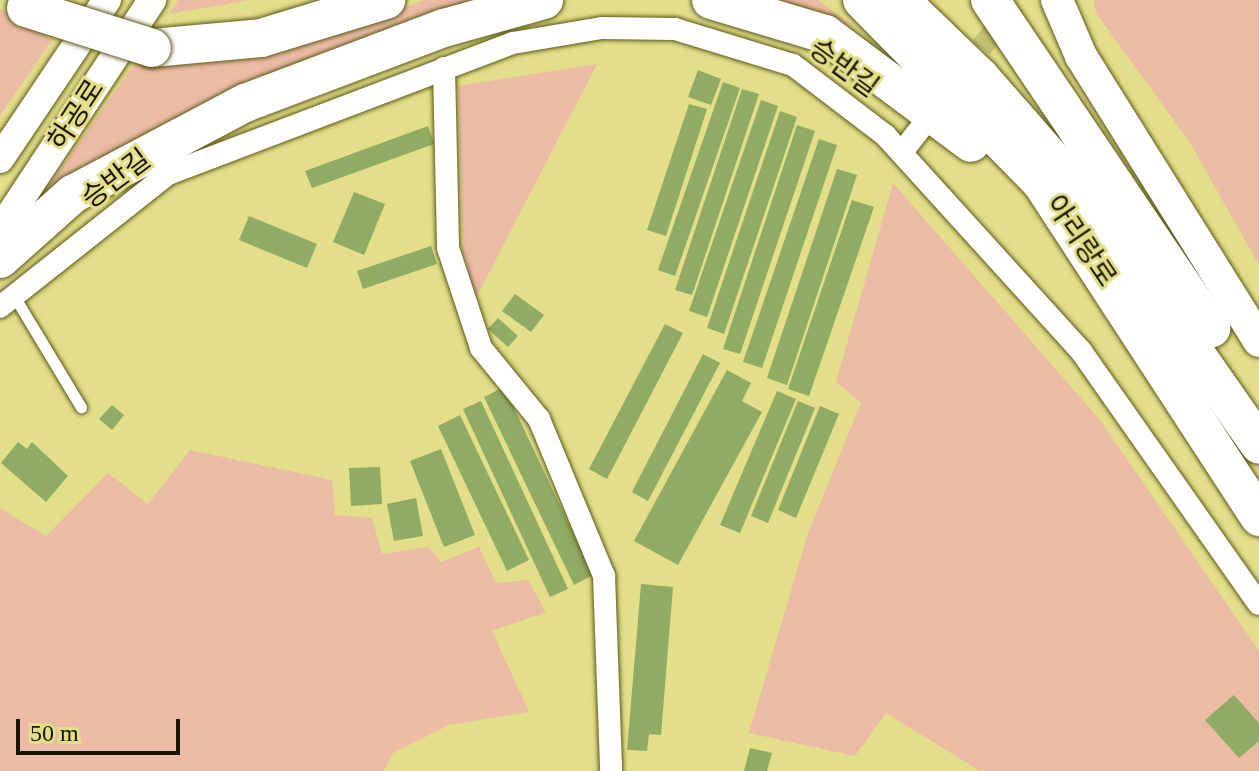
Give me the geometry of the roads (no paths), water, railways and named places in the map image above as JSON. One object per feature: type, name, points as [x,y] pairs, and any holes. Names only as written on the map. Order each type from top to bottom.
[{"type":"highway","points":[[20,4],[152,48],[261,38],[386,0]]},
{"type":"highway","points":[[0,259],[73,194],[245,103],[444,28],[544,0]]},
{"type":"highway","points":[[711,0],[825,34],[940,114],[1075,229]]},
{"type":"highway","name":"아리랑로","points":[[862,0],[1041,182],[1075,229],[1259,517]]},
{"type":"highway","name":"아리랑로","points":[[900,0],[981,78],[1092,205],[1259,444]]},
{"type":"highway","points":[[990,0],[1033,54],[1223,347],[1259,444]]},
{"type":"main road","points":[[1057,0],[1081,56],[1259,341]]},
{"type":"street","name":"하공로","points":[[0,159],[107,0]]},
{"type":"street","name":"하공로","points":[[0,230],[152,0]]},
{"type":"street","name":"승반길","points":[[7,301],[168,174],[444,68],[528,40],[602,28],[675,29],[793,65],[902,152],[1081,351],[1259,604]]},
{"type":"street","points":[[444,68],[448,248],[481,348],[539,419],[604,576],[611,771]]},
{"type":"street","points":[[902,152],[922,126]]},
{"type":"lane","points":[[7,301],[81,407]]},
{"type":"tunnel","points":[[961,74],[1018,0]]}]
